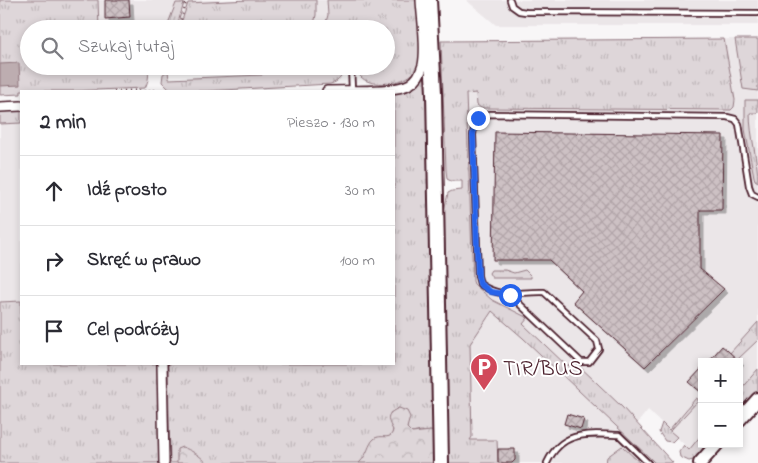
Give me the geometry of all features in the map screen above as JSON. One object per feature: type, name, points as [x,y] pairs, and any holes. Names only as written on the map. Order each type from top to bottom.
[{"type":"main road","points":[[429,0],[434,93],[441,463]]},
{"type":"street","points":[[352,90],[396,88],[409,85],[417,78],[422,67],[424,54],[421,0]]},
{"type":"street","points":[[0,107],[20,106]]},
{"type":"street","points":[[162,365],[164,463]]},
{"type":"street","points":[[743,416],[758,399]]},
{"type":"street","points":[[700,463],[713,448]]},
{"type":"lane","points":[[510,0],[512,6],[526,12],[758,13]]},
{"type":"lane","points":[[351,75],[352,90]]},
{"type":"lane","points":[[510,295],[581,362],[589,362],[600,349],[597,341],[544,292],[526,292],[510,295],[491,292],[480,284],[478,276],[473,135],[478,118],[490,114],[727,117],[735,119],[739,124],[749,186],[752,194],[758,197]]},
{"type":"lane","points":[[547,463],[552,451],[562,442],[580,436],[619,435],[648,463]]},
{"type":"path","points":[[181,20],[186,3]]},
{"type":"shaded area","points":[[0,0],[334,0],[331,20],[20,20],[20,74],[0,92]]},
{"type":"shaded area","points":[[466,0],[758,0],[758,25],[496,25]]},
{"type":"shaded area","points":[[758,39],[758,372],[743,389],[743,358],[698,358],[698,441],[690,450],[648,410],[630,432],[662,463],[461,463],[466,213],[459,41]]},
{"type":"shaded area","points":[[19,63],[20,85],[0,86],[0,64]]},
{"type":"shaded area","points":[[20,123],[20,301],[0,302],[0,124]]},
{"type":"green space","points":[[0,0],[98,0],[99,20],[20,20],[20,75],[148,75],[145,88],[20,90],[20,94],[0,95]]},
{"type":"green space","points":[[249,0],[316,0],[316,15],[315,20],[182,20],[188,3]]},
{"type":"green space","points":[[327,0],[417,0],[420,52],[418,66],[415,71],[410,76],[396,82],[373,83],[362,78],[360,75],[395,75],[395,20],[327,20]]},
{"type":"green space","points":[[176,3],[184,3],[179,20],[169,20]]},
{"type":"green space","points":[[724,39],[735,100],[734,107],[731,110],[481,108],[477,105],[476,93],[466,94],[474,284],[492,300],[528,318],[523,324],[568,367],[574,361],[622,407],[673,463],[655,463],[492,311],[470,344],[472,437],[470,440],[497,440],[498,463],[447,463],[443,254],[444,211],[448,193],[462,190],[462,181],[447,179],[441,41]]},
{"type":"green space","points":[[735,39],[758,39],[758,91],[743,89]]},
{"type":"green space","points":[[163,75],[168,75],[169,79],[262,75],[342,75],[336,82],[330,84],[224,90],[170,90],[162,82]]},
{"type":"green space","points":[[427,76],[435,435],[421,431],[412,433],[407,428],[408,420],[399,408],[390,413],[393,426],[391,435],[375,438],[372,463],[170,463],[168,365],[395,365],[395,93],[410,90]]},
{"type":"green space","points":[[745,100],[758,100],[758,113],[750,113],[758,182],[754,177],[745,129]]},
{"type":"green space","points":[[20,110],[20,123],[0,124],[0,112]]},
{"type":"green space","points":[[491,270],[505,270],[514,273],[525,270],[531,278],[492,278],[489,273]]},
{"type":"green space","points":[[20,301],[20,365],[157,365],[159,463],[0,463],[0,302]]},
{"type":"green space","points":[[758,322],[758,340],[739,358],[735,358],[730,353]]},
{"type":"green space","points":[[758,369],[758,393],[743,406],[743,386]]},
{"type":"green space","points":[[696,398],[698,399],[670,431],[677,437],[672,442],[665,441],[659,432],[662,423],[669,430]]},
{"type":"green space","points":[[399,408],[407,411],[410,417],[407,428],[412,433],[434,432],[436,463],[359,463],[374,439],[377,437],[388,437],[392,434],[393,430],[388,417],[391,412]]},
{"type":"green space","points":[[698,439],[698,448],[703,448],[697,459],[689,461],[680,457],[679,452],[684,445],[689,450]]},
{"type":"green space","points":[[622,446],[640,463],[606,463],[607,457]]},
{"type":"green space","points":[[182,447],[202,458],[206,463],[177,463],[177,449]]},
{"type":"building","points":[[105,0],[129,0],[130,17],[105,19]]},
{"type":"building","points":[[495,132],[723,135],[722,210],[700,210],[700,269],[724,289],[645,367],[573,302],[582,291],[549,260],[493,260]]},
{"type":"building","points":[[722,346],[736,358],[712,358]]},
{"type":"building","points":[[698,372],[698,390],[689,382]]},
{"type":"building","points":[[567,414],[584,419],[581,429],[564,424]]},
{"type":"building","points":[[498,449],[515,449],[515,460],[512,463],[498,463]]},
{"type":"place","name":"TIR/BUS","points":[[484,391]]},
{"type":"route","points":[[478,118],[473,135],[478,276],[480,284],[491,292],[510,295]]}]
